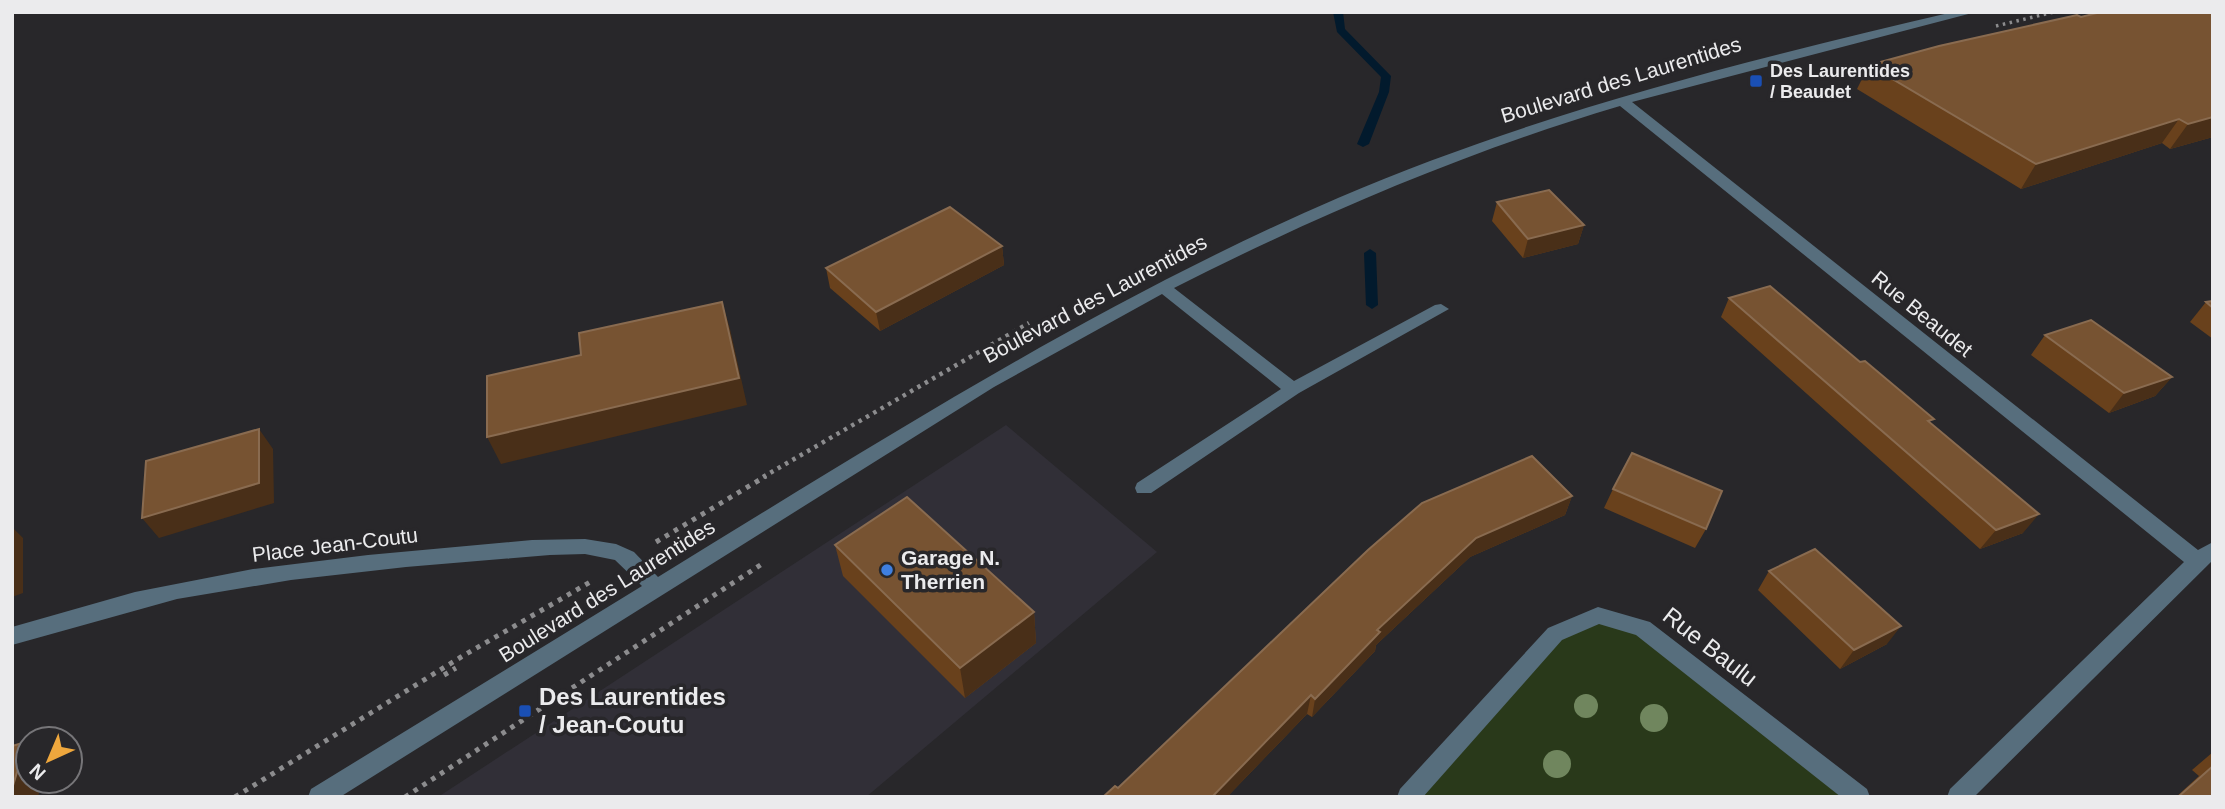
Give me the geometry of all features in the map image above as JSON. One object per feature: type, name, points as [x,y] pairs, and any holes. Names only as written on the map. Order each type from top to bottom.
[{"type":"street","name":"Boulevard des Laurentides","points":[[319,797],[988,383],[1163,286],[1247,244],[1389,182],[1503,139],[1621,100],[1728,70],[1970,12]]},
{"type":"street","name":"Rue Beaudet","points":[[1621,100],[2205,555]]},
{"type":"street","points":[[1163,286],[1293,389]]},
{"type":"street","points":[[1144,488],[1293,389],[1441,309]]},
{"type":"street","name":"Place Jean-Coutu","points":[[12,636],[118,605],[235,580],[436,556],[555,548],[599,549],[617,552],[629,559],[655,587]]},
{"type":"street","points":[[1958,797],[2205,555]]},
{"type":"street","name":"Rue Baulu","points":[[1408,797],[1555,634],[1598,615],[1643,628],[1859,797]]},
{"type":"path","points":[[1986,28],[2054,12]]},
{"type":"path","points":[[405,797],[738,580]]},
{"type":"path","name":"Boulevard des Laurentides","points":[[234,797],[461,657],[560,600]]},
{"type":"shaded area","points":[[1006,425],[1157,552],[866,797],[438,797]]},
{"type":"green space","points":[[1598,615],[1643,628],[1859,797],[1408,797],[1555,634]]},
{"type":"building","points":[[2101,12],[2213,12],[2213,117],[2188,124],[2179,119],[2036,164],[1869,65],[1939,46]]},
{"type":"building","points":[[1549,190],[1584,225],[1528,239],[1497,202]]},
{"type":"building","points":[[950,207],[1002,246],[876,312],[826,268]]},
{"type":"building","points":[[1770,286],[1860,362],[1865,361],[1934,419],[1928,421],[2039,514],[1996,530],[1729,298]]},
{"type":"building","points":[[722,302],[739,378],[487,437],[487,376],[581,355],[579,333]]},
{"type":"building","points":[[2091,320],[2172,377],[2124,393],[2045,335]]},
{"type":"building","points":[[259,429],[259,483],[142,518],[146,461]]},
{"type":"building","points":[[1632,453],[1722,491],[1706,529],[1613,489]]},
{"type":"building","points":[[1532,456],[1572,496],[1476,538],[1377,630],[1380,632],[1315,699],[1311,695],[1212,797],[1103,797],[1115,786],[1118,788],[1368,550],[1422,503]]},
{"type":"building","points":[[907,497],[1034,612],[960,668],[835,545]]},
{"type":"building","points":[[1815,549],[1901,626],[1854,650],[1769,571]]},
{"type":"building","points":[[14,745],[12,789],[12,746]]},
{"type":"building","points":[[2213,766],[2213,797],[2178,797]]},
{"type":"waterway","points":[[1338,12],[1340,30],[1386,76],[1381,101],[1363,144]]},
{"type":"waterway","points":[[1370,253],[1372,305]]},
{"type":"place","name":"Des Laurentides / Beaudet","points":[[1756,81]]},
{"type":"place","name":"Garage N. Therrien","points":[[887,570]]},
{"type":"place","name":"Des Laurentides / Jean-Coutu","points":[[525,711]]}]
